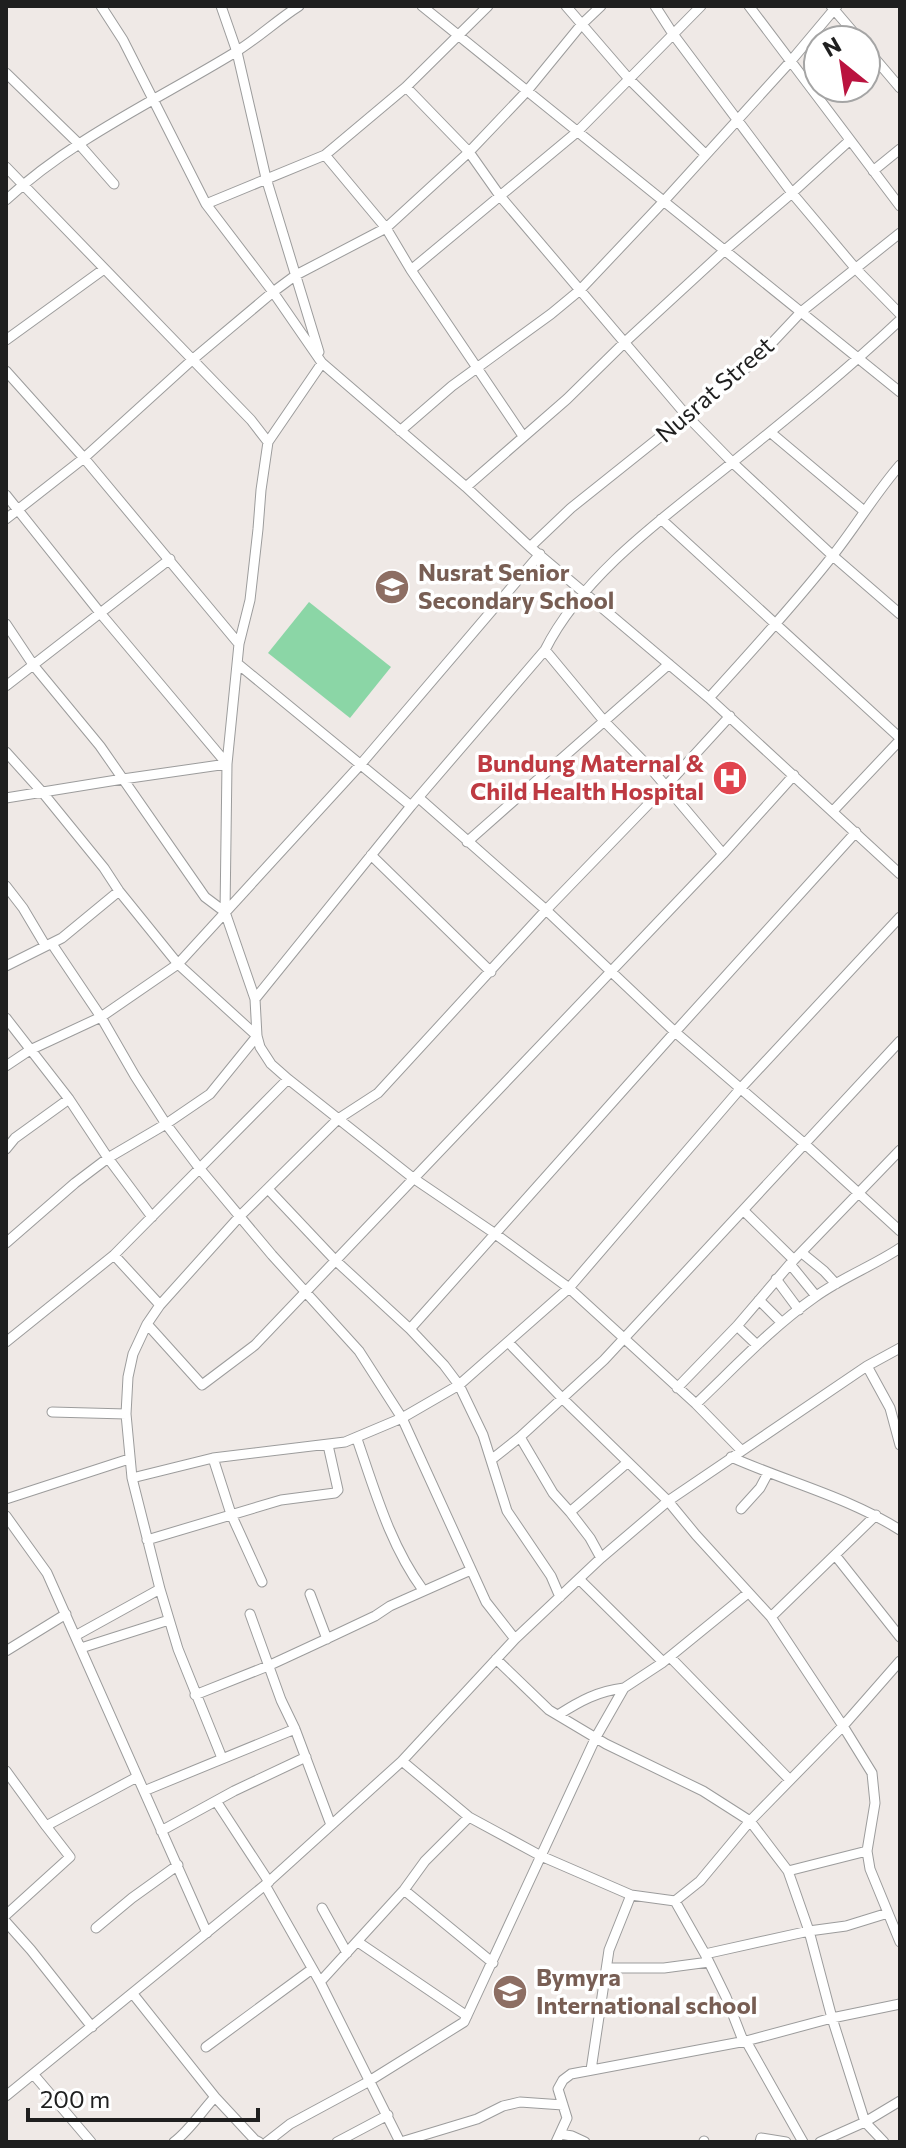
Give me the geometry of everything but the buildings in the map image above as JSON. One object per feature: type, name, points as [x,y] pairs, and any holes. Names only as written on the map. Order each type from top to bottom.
[{"type":"street","points":[[101,6],[123,40],[206,204],[322,363],[466,487],[530,547],[730,716],[899,870]]},
{"type":"street","points":[[221,6],[237,52],[266,178],[322,363]]},
{"type":"street","points":[[6,200],[79,144],[237,52],[299,6]]},
{"type":"street","points":[[422,6],[900,392]]},
{"type":"street","points":[[206,204],[325,155],[406,87],[488,6]]},
{"type":"street","points":[[566,6],[629,79],[705,154]]},
{"type":"street","points":[[6,519],[84,458],[273,292],[296,275],[386,228],[469,152],[601,6]]},
{"type":"street","points":[[655,6],[792,193],[856,269],[900,314]]},
{"type":"street","points":[[411,270],[577,132],[701,6]]},
{"type":"street","points":[[749,6],[900,206]]},
{"type":"street","points":[[400,431],[452,386],[580,290],[790,62],[834,7],[847,24]]},
{"type":"street","points":[[882,66],[899,85]]},
{"type":"street","points":[[6,73],[79,144],[114,184]]},
{"type":"street","points":[[406,87],[469,152],[500,196],[687,416],[833,556],[900,614]]},
{"type":"street","points":[[466,487],[567,399],[725,250],[849,141]]},
{"type":"street","points":[[873,171],[900,149]]},
{"type":"street","points":[[325,155],[386,228],[523,436]]},
{"type":"street","points":[[6,167],[251,420],[268,442]]},
{"type":"street","name":"Nusrat Street","points":[[530,547],[571,508],[755,361],[801,312],[900,233]]},
{"type":"street","points":[[6,340],[104,269]]},
{"type":"street","points":[[255,999],[415,802],[545,650],[584,591],[661,519],[858,359],[900,320]]},
{"type":"street","points":[[322,363],[268,442],[250,600],[239,644],[227,764],[225,912],[255,999],[257,1036],[271,1064],[288,1079],[413,1178],[569,1288],[696,1404],[741,1450]]},
{"type":"street","points":[[6,371],[84,458],[239,644]]},
{"type":"street","points":[[770,432],[864,511]]},
{"type":"street","points":[[709,698],[833,556],[900,465]]},
{"type":"street","points":[[6,495],[227,764]]},
{"type":"street","points":[[661,519],[900,739],[833,811]]},
{"type":"street","points":[[6,1066],[30,1050],[101,1017],[178,964],[361,764],[540,554]]},
{"type":"street","points":[[6,686],[170,559]]},
{"type":"street","points":[[6,624],[34,666],[100,746],[205,897],[225,912]]},
{"type":"street","points":[[545,650],[723,854]]},
{"type":"street","points":[[238,664],[361,764],[467,842],[900,1231]]},
{"type":"street","points":[[467,842],[669,664]]},
{"type":"street","points":[[222,1758],[195,1695],[169,1620],[132,1478],[126,1414],[128,1377],[133,1354],[147,1324],[160,1305],[240,1216],[338,1119],[378,1093],[730,716]]},
{"type":"street","points":[[6,752],[104,868],[178,964],[257,1036]]},
{"type":"street","points":[[6,798],[227,764]]},
{"type":"street","points":[[147,1324],[202,1385],[255,1345],[723,854],[794,775]]},
{"type":"street","points":[[410,1329],[856,832]]},
{"type":"street","points":[[371,855],[491,972]]},
{"type":"street","points":[[6,886],[101,1017],[166,1124],[200,1169],[305,1293],[359,1351],[402,1418],[486,1602],[515,1639]]},
{"type":"street","points":[[6,966],[73,930],[119,891]]},
{"type":"street","points":[[132,1478],[213,1458],[357,1439],[402,1418],[459,1385],[569,1288],[740,1089],[900,917]]},
{"type":"street","points":[[6,1018],[69,1099],[152,1217]]},
{"type":"street","points":[[6,1243],[108,1158],[210,1094],[257,1036]]},
{"type":"street","points":[[491,1460],[563,1399],[624,1339],[900,1041]]},
{"type":"street","points":[[6,1342],[114,1255],[288,1079]]},
{"type":"street","points":[[6,1149],[15,1138],[69,1099]]},
{"type":"street","points":[[677,1388],[900,1150]]},
{"type":"street","points":[[268,1189],[335,1260],[410,1329],[459,1385],[483,1435],[507,1511],[551,1576],[560,1597]]},
{"type":"street","points":[[744,1211],[795,1259],[816,1296]]},
{"type":"street","points":[[696,1404],[781,1322],[816,1296],[900,1248]]},
{"type":"street","points":[[114,1255],[160,1305]]},
{"type":"street","points":[[795,1259],[824,1271],[836,1284]]},
{"type":"street","points":[[776,1279],[799,1310]]},
{"type":"street","points":[[759,1300],[781,1322]]},
{"type":"street","points":[[737,1326],[757,1345]]},
{"type":"street","points":[[508,1342],[668,1501],[771,1617],[843,1726],[872,1773],[875,1803],[867,1851],[870,1869],[900,1942]]},
{"type":"street","points":[[6,2096],[267,1884],[402,1761],[515,1639],[601,1558],[668,1501],[867,1366],[900,1348]]},
{"type":"street","points":[[867,1366],[895,1407],[900,1445]]},
{"type":"street","points":[[52,1412],[126,1414]]},
{"type":"street","points":[[520,1437],[553,1493],[590,1538],[601,1558]]},
{"type":"street","points":[[357,1439],[396,1549],[423,1590]]},
{"type":"street","points":[[147,1540],[281,1500],[337,1492],[328,1445]]},
{"type":"street","points":[[731,1457],[823,1492],[876,1515],[900,1530]]},
{"type":"street","points":[[213,1458],[231,1514],[262,1582]]},
{"type":"street","points":[[6,1499],[129,1459]]},
{"type":"street","points":[[570,1512],[628,1462]]},
{"type":"street","points":[[741,1509],[760,1488],[768,1473]]},
{"type":"street","points":[[771,1617],[876,1515]]},
{"type":"street","points":[[6,1516],[47,1573],[207,1933]]},
{"type":"street","points":[[835,1555],[900,1637]]},
{"type":"street","points":[[195,1695],[268,1666],[423,1590],[471,1570]]},
{"type":"street","points":[[579,1579],[667,1659],[790,1780]]},
{"type":"street","points":[[75,1636],[160,1589]]},
{"type":"street","points":[[267,2142],[298,2119],[370,2081],[464,2022],[596,1737],[624,1688],[667,1659],[748,1593]]},
{"type":"street","points":[[310,1594],[327,1639]]},
{"type":"street","points":[[8,1646],[66,1614]]},
{"type":"street","points":[[250,1614],[331,1825]]},
{"type":"street","points":[[81,1648],[169,1620]]},
{"type":"street","points":[[496,1659],[549,1710],[703,1791],[750,1821],[788,1871],[809,1931],[832,2018],[865,2122],[884,2142]]},
{"type":"street","points":[[402,1761],[469,1817],[541,1856],[631,1895],[675,1901],[700,1881],[750,1821],[843,1726],[900,1661]]},
{"type":"street","points":[[558,1715],[585,1697],[624,1688]]},
{"type":"street","points":[[144,1791],[295,1729]]},
{"type":"street","points":[[161,1831],[306,1757]]},
{"type":"street","points":[[6,1771],[70,1857],[6,1915]]},
{"type":"street","points":[[46,1826],[137,1777]]},
{"type":"street","points":[[216,1801],[267,1884],[401,2142],[477,2119],[503,2106],[520,2102],[563,2105]]},
{"type":"street","points":[[320,1982],[404,1890],[425,1861],[469,1817]]},
{"type":"street","points":[[788,1871],[867,1851]]},
{"type":"street","points":[[96,1928],[178,1865]]},
{"type":"street","points":[[404,1890],[493,1963]]},
{"type":"street","points":[[591,2070],[609,1950],[631,1895]]},
{"type":"street","points":[[675,1901],[707,1958],[742,2038],[803,2142]]},
{"type":"street","points":[[322,1908],[347,1953]]},
{"type":"street","points":[[607,1968],[664,1968],[809,1931],[846,1926],[888,1913]]},
{"type":"street","points":[[6,1922],[92,2027]]},
{"type":"street","points":[[358,1942],[467,2016]]},
{"type":"street","points":[[206,2047],[312,1969]]},
{"type":"street","points":[[133,1994],[215,2097],[259,2142]]},
{"type":"street","points":[[558,2138],[567,2118],[558,2089],[571,2074],[746,2041],[900,2004]]},
{"type":"street","points":[[34,2075],[91,2142]]},
{"type":"street","points":[[174,2142],[215,2097]]},
{"type":"street","points":[[820,2142],[865,2122],[900,2101]]},
{"type":"street","points":[[337,2142],[388,2115]]},
{"type":"street","points":[[558,2138],[572,2136],[585,2142]]},
{"type":"street","points":[[760,2142],[761,2138],[786,2142]]},
{"type":"green space","points":[[309,602],[391,667],[350,718],[268,653]]},
{"type":"place","name":"Nusrat Senior Secondary School","points":[[392,587]]},
{"type":"place","name":"Bundung Maternal & Child Health Hospital","points":[[730,778]]},
{"type":"place","name":"Bymyra International school","points":[[510,1992]]}]
